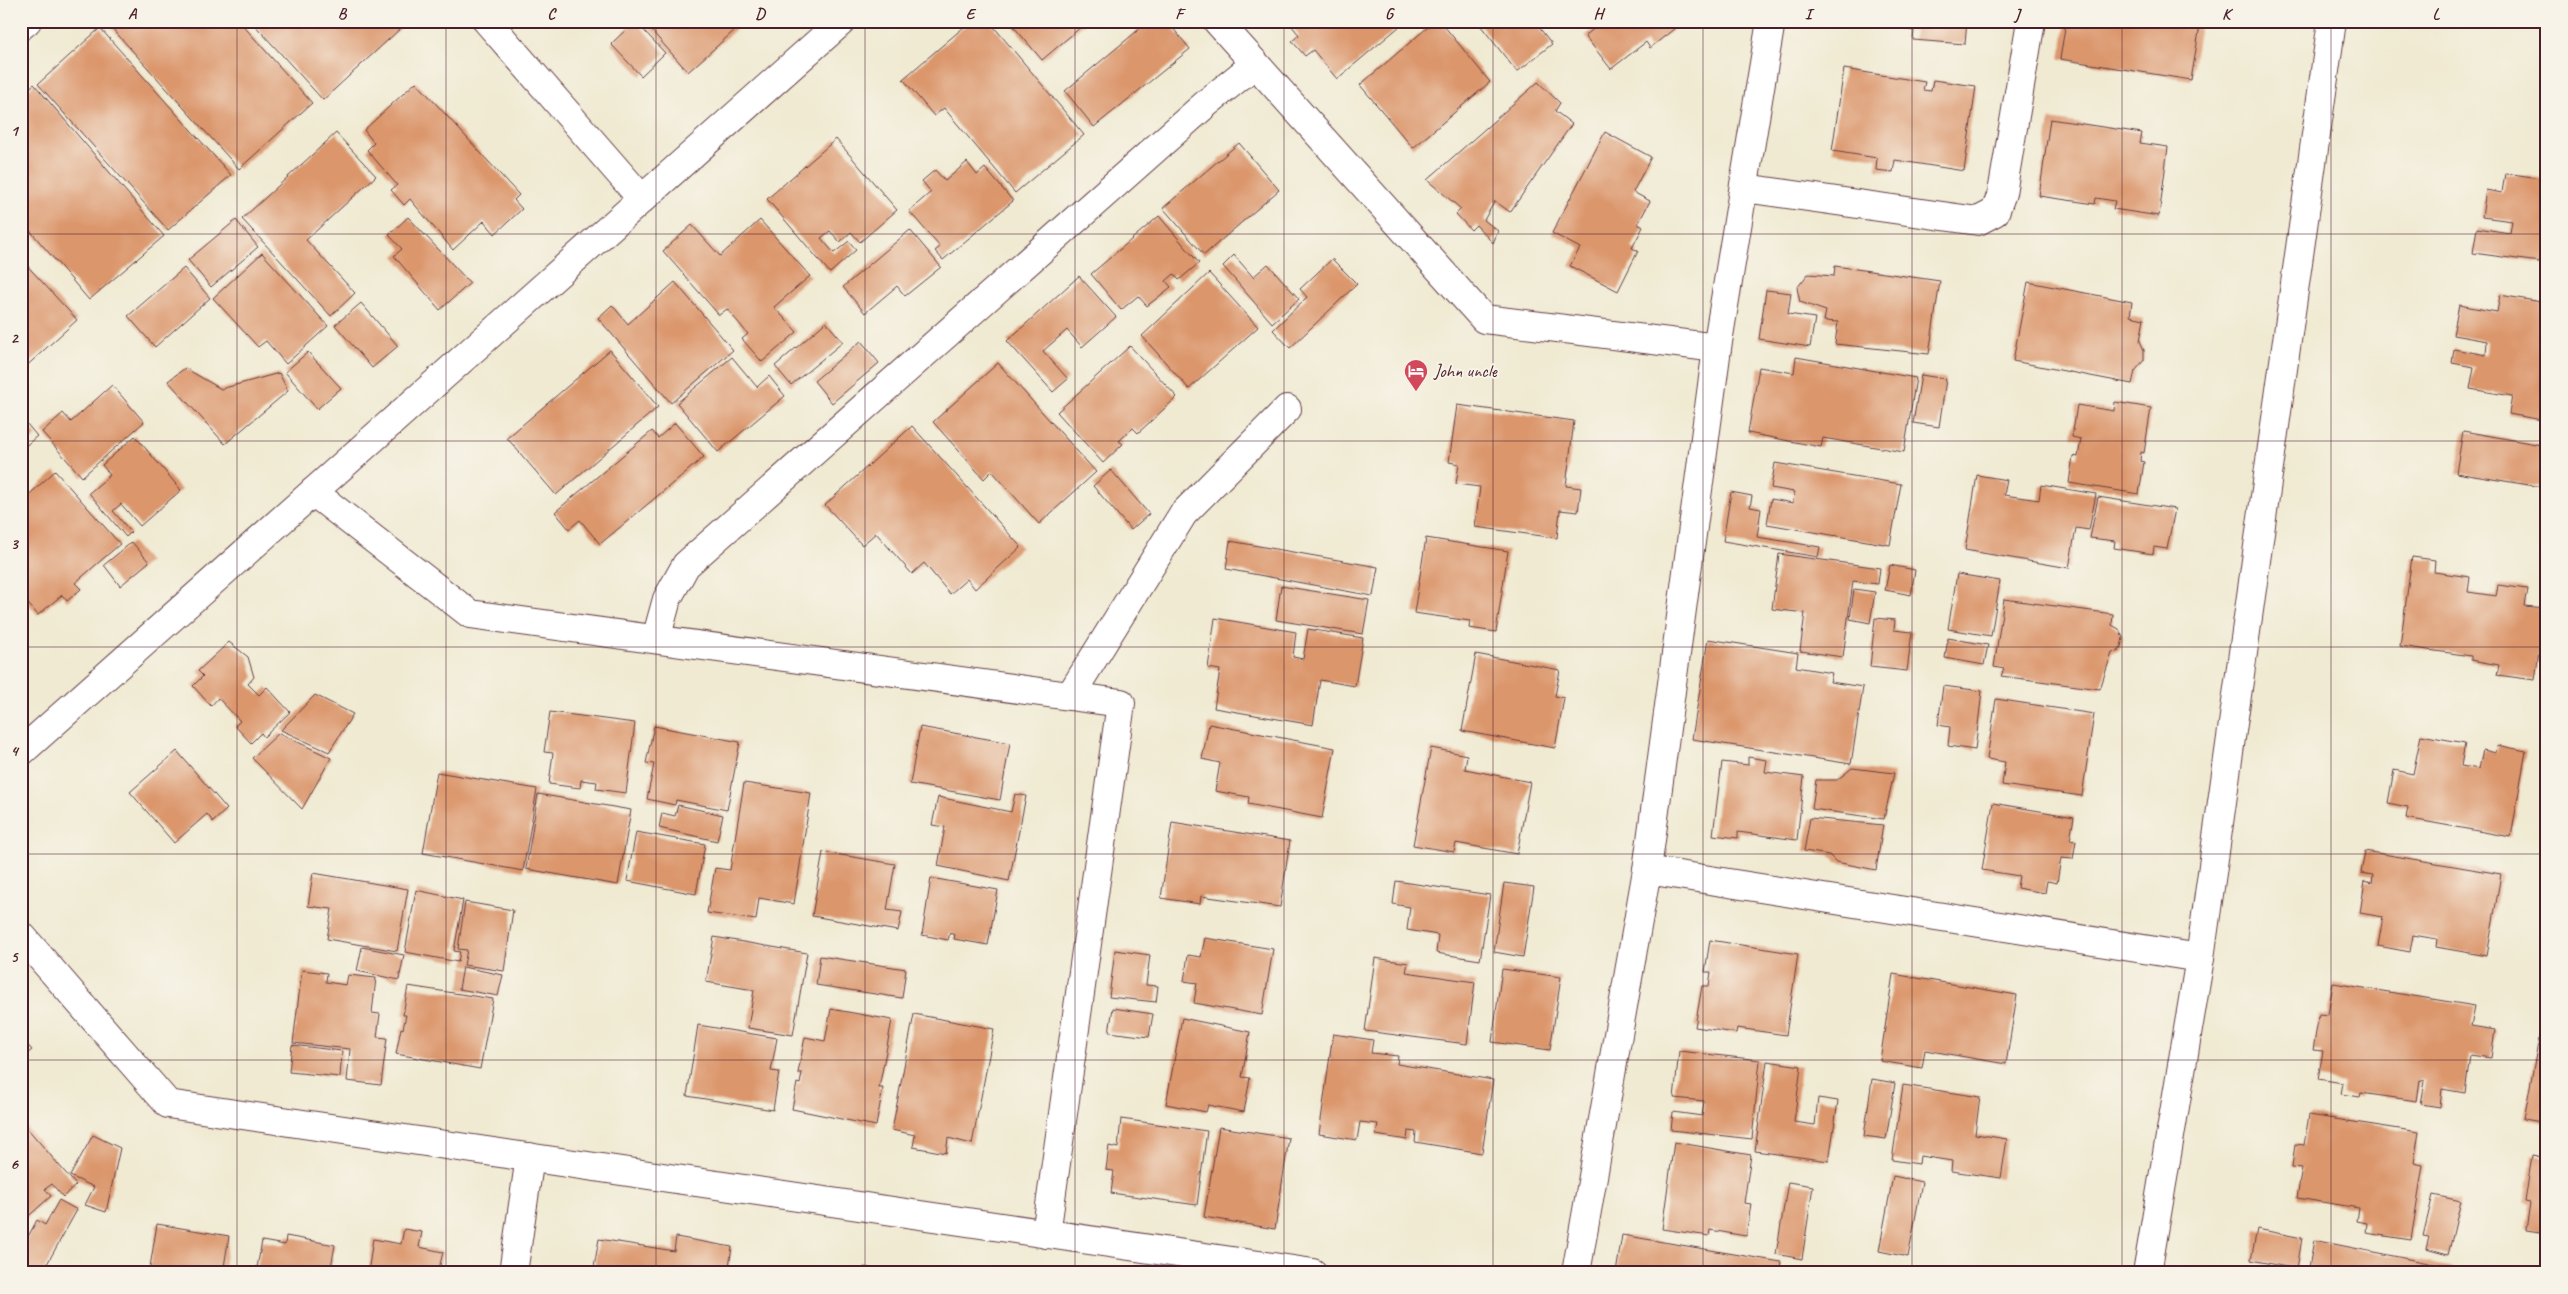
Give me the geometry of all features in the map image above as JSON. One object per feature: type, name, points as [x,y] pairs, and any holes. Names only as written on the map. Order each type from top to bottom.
[{"type":"street","points":[[21,26],[27,21]]},
{"type":"street","points":[[487,21],[642,199]]},
{"type":"street","points":[[21,752],[842,21]]},
{"type":"street","points":[[1217,21],[1484,319],[1718,348]]},
{"type":"street","points":[[1576,1273],[1647,870],[1718,348],[1771,21]]},
{"type":"street","points":[[1744,188],[1978,222],[1995,212],[2002,193],[2030,21]]},
{"type":"street","points":[[2147,1273],[2200,958],[2332,21]]},
{"type":"street","points":[[656,639],[667,599],[686,565],[1208,102],[1256,64]]},
{"type":"street","points":[[1070,696],[1183,514],[1287,409]]},
{"type":"street","points":[[314,492],[470,614],[1121,703],[1046,1234]]},
{"type":"street","points":[[1647,870],[2200,958]]},
{"type":"street","points":[[21,935],[168,1104],[1313,1273]]},
{"type":"street","points":[[513,1273],[530,1157]]},
{"type":"building","points":[[116,21],[239,21],[312,103],[239,169],[110,26]]},
{"type":"building","points":[[251,21],[301,21],[307,27],[313,21],[394,21],[401,28],[323,100]]},
{"type":"building","points":[[635,21],[665,53],[641,76],[611,44]]},
{"type":"building","points":[[643,21],[745,21],[688,72]]},
{"type":"building","points":[[971,21],[989,21],[1084,135],[1015,193],[944,108],[934,116],[903,79]]},
{"type":"building","points":[[1009,21],[1088,21],[1042,60]]},
{"type":"building","points":[[1149,21],[1167,21],[1190,49],[1094,127],[1065,91]]},
{"type":"building","points":[[1288,21],[1406,21],[1337,79],[1313,50],[1305,56],[1292,41],[1299,35]]},
{"type":"building","points":[[1435,21],[1440,21],[1490,82],[1413,148],[1360,85]]},
{"type":"building","points":[[1477,21],[1534,21],[1552,44],[1517,72]]},
{"type":"building","points":[[1603,21],[1684,21],[1650,48],[1646,42],[1611,69],[1585,36]]},
{"type":"building","points":[[1898,21],[1967,21],[1965,44],[1913,40],[1914,31],[1905,29]]},
{"type":"building","points":[[2066,21],[2176,21],[2200,25],[2191,80],[2060,59]]},
{"type":"building","points":[[100,28],[231,175],[168,230],[38,84]]},
{"type":"building","points":[[1844,69],[1925,82],[1923,90],[1931,91],[1933,80],[1976,86],[1964,171],[1895,160],[1893,172],[1876,170],[1877,158],[1832,151]]},
{"type":"building","points":[[416,82],[519,195],[514,200],[522,209],[495,234],[484,221],[453,250],[410,199],[404,205],[391,190],[397,185],[367,150],[374,143],[364,130]]},
{"type":"building","points":[[1538,82],[1560,103],[1555,111],[1572,124],[1510,212],[1495,201],[1484,220],[1498,231],[1493,243],[1476,225],[1471,230],[1456,214],[1461,209],[1427,180]]},
{"type":"building","points":[[34,84],[164,236],[89,300],[21,220],[21,96]]},
{"type":"building","points":[[2050,119],[2142,133],[2140,143],[2168,147],[2159,216],[2113,209],[2115,201],[2096,198],[2095,204],[2039,196]]},
{"type":"building","points":[[1605,132],[1651,157],[1633,192],[1650,201],[1638,224],[1643,227],[1632,248],[1638,251],[1618,291],[1570,266],[1580,248],[1552,233]]},
{"type":"building","points":[[336,133],[376,176],[306,240],[355,293],[331,316],[242,219]]},
{"type":"building","points":[[836,139],[897,210],[860,242],[851,232],[840,242],[830,231],[821,238],[834,253],[849,241],[856,250],[830,273],[767,199]]},
{"type":"building","points":[[1239,143],[1279,190],[1204,255],[1163,208]]},
{"type":"building","points":[[967,162],[977,175],[985,168],[1013,201],[943,260],[935,251],[940,247],[909,211],[931,192],[922,181],[935,170],[945,181]]},
{"type":"building","points":[[2505,173],[2547,179],[2547,263],[2473,253],[2477,228],[2510,233],[2512,221],[2482,217],[2486,190],[2502,193]]},
{"type":"building","points":[[1159,216],[1199,263],[1179,280],[1174,274],[1166,281],[1171,287],[1147,306],[1138,296],[1121,310],[1091,274]]},
{"type":"building","points":[[408,217],[470,283],[440,310],[394,256],[402,249],[389,235]]},
{"type":"building","points":[[236,220],[258,247],[211,287],[188,260]]},
{"type":"building","points":[[760,220],[810,276],[774,307],[797,332],[762,362],[742,339],[748,334],[727,309],[719,315],[663,251],[692,225],[720,256]]},
{"type":"building","points":[[910,230],[941,267],[905,296],[897,286],[865,313],[843,287]]},
{"type":"building","points":[[262,253],[328,326],[286,364],[266,341],[258,347],[213,298]]},
{"type":"building","points":[[1234,255],[1253,277],[1268,264],[1299,299],[1272,323],[1223,266]]},
{"type":"building","points":[[21,259],[77,320],[21,371]]},
{"type":"building","points":[[1332,259],[1357,284],[1290,348],[1273,330],[1307,297],[1300,289]]},
{"type":"building","points":[[1835,266],[1940,281],[1929,354],[1835,344],[1838,322],[1824,321],[1826,311],[1800,302],[1797,288],[1808,274],[1834,276]]},
{"type":"building","points":[[184,268],[210,298],[155,347],[128,316]]},
{"type":"building","points":[[1209,273],[1258,327],[1189,389],[1142,336]]},
{"type":"building","points":[[1079,276],[1116,317],[1082,347],[1067,330],[1043,351],[1068,379],[1053,392],[1007,341]]},
{"type":"building","points":[[675,282],[733,350],[671,403],[598,318],[612,305],[628,324]]},
{"type":"building","points":[[2028,282],[2132,302],[2130,316],[2144,319],[2140,341],[2144,350],[2144,360],[2135,371],[2132,384],[2013,361]]},
{"type":"building","points":[[1766,290],[1791,293],[1788,314],[1815,318],[1810,347],[1759,339]]},
{"type":"building","points":[[2500,295],[2547,303],[2547,421],[2509,414],[2512,396],[2470,389],[2474,367],[2452,363],[2454,349],[2486,355],[2487,341],[2453,335],[2459,305],[2497,312]]},
{"type":"building","points":[[361,303],[398,346],[372,368],[335,325]]},
{"type":"building","points":[[826,322],[843,342],[791,385],[775,366]]},
{"type":"building","points":[[861,341],[879,363],[832,403],[814,381]]},
{"type":"building","points":[[1130,346],[1177,397],[1138,433],[1133,428],[1119,441],[1123,444],[1103,463],[1057,412]]},
{"type":"building","points":[[610,350],[658,407],[556,495],[507,438]]},
{"type":"building","points":[[308,352],[341,388],[317,409],[285,372]]},
{"type":"building","points":[[732,357],[757,387],[769,376],[785,396],[718,452],[677,403]]},
{"type":"building","points":[[1796,357],[1916,378],[1904,452],[1823,438],[1821,447],[1748,433],[1759,367],[1794,373]]},
{"type":"building","points":[[998,363],[1096,472],[1039,524],[992,471],[984,479],[933,422]]},
{"type":"building","points":[[185,368],[221,389],[279,373],[288,391],[225,444],[168,381]]},
{"type":"building","points":[[1921,375],[1946,379],[1939,427],[1913,423]]},
{"type":"building","points":[[112,385],[144,422],[82,477],[42,432],[63,413],[71,422]]},
{"type":"building","points":[[2115,402],[2151,408],[2144,453],[2141,452],[2140,461],[2144,462],[2139,494],[2069,483],[2073,456],[2078,457],[2081,439],[2072,437],[2077,405],[2114,411]]},
{"type":"building","points":[[1457,405],[1574,421],[1566,486],[1581,488],[1578,512],[1560,510],[1557,538],[1475,527],[1480,487],[1456,484],[1459,464],[1449,462]]},
{"type":"building","points":[[21,417],[37,436],[21,450]]},
{"type":"building","points":[[675,423],[704,457],[600,544],[580,520],[569,529],[555,512],[652,431],[658,438]]},
{"type":"building","points":[[912,426],[1021,547],[975,589],[967,579],[950,594],[924,563],[912,574],[876,533],[862,545],[825,505]]},
{"type":"building","points":[[2463,431],[2547,446],[2547,488],[2456,473]]},
{"type":"building","points":[[135,436],[181,490],[140,526],[121,504],[113,511],[131,532],[126,537],[89,493],[110,475],[102,465]]},
{"type":"building","points":[[1775,463],[1901,484],[1890,545],[1767,524],[1771,499],[1793,503],[1794,492],[1771,488]]},
{"type":"building","points":[[1111,470],[1149,514],[1131,530],[1093,486]]},
{"type":"building","points":[[55,471],[120,544],[75,583],[81,589],[67,601],[62,595],[38,615],[21,596],[21,502]]},
{"type":"building","points":[[1977,475],[2007,480],[2004,495],[2039,500],[2041,485],[2096,494],[2089,530],[2076,528],[2069,568],[1965,550]]},
{"type":"building","points":[[1731,492],[1752,496],[1750,507],[1761,509],[1757,537],[1820,547],[1818,557],[1723,541]]},
{"type":"building","points":[[2098,497],[2175,509],[2167,549],[2154,547],[2153,554],[2114,548],[2115,541],[2090,538]]},
{"type":"building","points":[[1426,538],[1508,551],[1496,632],[1469,628],[1470,621],[1414,613]]},
{"type":"building","points":[[1230,541],[1378,567],[1373,596],[1226,569]]},
{"type":"building","points":[[132,542],[149,562],[120,586],[104,565]]},
{"type":"building","points":[[1779,554],[1880,568],[1878,584],[1853,581],[1843,657],[1800,651],[1805,613],[1772,609]]},
{"type":"building","points":[[2412,557],[2435,560],[2434,572],[2470,577],[2468,592],[2496,596],[2498,585],[2527,589],[2524,606],[2545,608],[2535,680],[2497,675],[2499,665],[2471,660],[2471,656],[2400,646]]},
{"type":"building","points":[[1890,565],[1915,570],[1911,595],[1885,590]]},
{"type":"building","points":[[1957,574],[2000,581],[1991,636],[1948,629]]},
{"type":"building","points":[[1281,586],[1369,600],[1363,634],[1276,620]]},
{"type":"building","points":[[1854,589],[1875,592],[1870,623],[1850,619]]},
{"type":"building","points":[[2004,599],[2113,614],[2112,625],[2119,629],[2123,638],[2118,651],[2112,652],[2100,689],[2001,676],[2004,669],[1994,667]]},
{"type":"building","points":[[1215,618],[1296,632],[1293,657],[1303,659],[1308,629],[1363,638],[1355,686],[1320,680],[1313,725],[1214,708],[1220,670],[1208,668]]},
{"type":"building","points":[[1875,618],[1895,620],[1894,630],[1912,632],[1907,671],[1870,667]]},
{"type":"building","points":[[1948,638],[1988,645],[1984,665],[1945,658]]},
{"type":"building","points":[[1708,639],[1798,653],[1796,667],[1832,673],[1830,682],[1863,687],[1851,764],[1692,739]]},
{"type":"building","points":[[229,642],[248,657],[254,677],[248,684],[259,695],[267,687],[290,712],[264,737],[261,733],[251,743],[235,726],[240,721],[218,698],[211,706],[193,686],[203,676],[198,671]]},
{"type":"building","points":[[1476,654],[1560,670],[1555,696],[1564,698],[1555,748],[1462,731]]},
{"type":"building","points":[[1943,686],[1982,691],[1975,750],[1948,746],[1950,727],[1938,725]]},
{"type":"building","points":[[315,695],[353,714],[329,752],[281,730]]},
{"type":"building","points":[[1996,699],[2094,714],[2082,796],[2002,785],[2005,762],[1987,759]]},
{"type":"building","points":[[550,712],[635,723],[626,793],[596,789],[597,782],[581,780],[580,788],[549,784],[553,753],[544,752]]},
{"type":"building","points":[[1209,724],[1335,748],[1322,818],[1248,804],[1249,797],[1215,791],[1220,763],[1202,759]]},
{"type":"building","points":[[654,726],[740,742],[727,810],[676,800],[675,805],[647,799],[654,764],[646,763]]},
{"type":"building","points":[[920,727],[1010,743],[1000,800],[910,784]]},
{"type":"building","points":[[279,733],[331,758],[302,809],[252,758]]},
{"type":"building","points":[[2421,735],[2465,743],[2461,766],[2479,769],[2483,750],[2496,753],[2497,745],[2526,751],[2511,837],[2406,818],[2408,807],[2388,803],[2394,770],[2413,774]]},
{"type":"building","points":[[1431,748],[1467,755],[1465,769],[1530,782],[1517,854],[1456,843],[1454,852],[1413,845]]},
{"type":"building","points":[[177,751],[227,809],[213,822],[207,814],[174,843],[130,792]]},
{"type":"building","points":[[1748,757],[1767,760],[1765,772],[1804,777],[1797,840],[1738,832],[1738,838],[1713,835],[1722,762],[1748,765]]},
{"type":"building","points":[[1852,768],[1894,773],[1884,819],[1812,809],[1816,780],[1837,780]]},
{"type":"building","points":[[437,772],[537,789],[523,871],[423,853]]},
{"type":"building","points":[[744,783],[811,793],[794,904],[759,898],[756,920],[707,913],[715,868],[730,870]]},
{"type":"building","points":[[538,794],[631,810],[618,885],[526,869]]},
{"type":"building","points":[[1015,794],[1026,796],[1009,881],[938,866],[945,827],[932,825],[938,797],[1011,812]]},
{"type":"building","points":[[1993,803],[2074,817],[2070,840],[2076,841],[2073,859],[2061,858],[2057,883],[2047,881],[2045,893],[2017,888],[2019,876],[1982,870]]},
{"type":"building","points":[[678,805],[723,815],[717,841],[659,828],[662,813],[675,816]]},
{"type":"building","points":[[1810,818],[1883,825],[1876,870],[1836,862],[1829,855],[1804,851]]},
{"type":"building","points":[[1172,822],[1290,841],[1280,907],[1201,896],[1200,904],[1161,898]]},
{"type":"building","points":[[636,832],[705,844],[696,894],[627,881]]},
{"type":"building","points":[[2365,851],[2501,874],[2487,956],[2436,947],[2437,939],[2413,935],[2410,952],[2378,946],[2383,917],[2360,913],[2365,881],[2372,883],[2373,875],[2361,873]]},
{"type":"building","points":[[823,852],[895,864],[887,910],[902,912],[898,931],[812,916]]},
{"type":"building","points":[[313,873],[408,889],[397,951],[327,939],[332,909],[308,906]]},
{"type":"building","points":[[931,878],[998,890],[988,945],[954,939],[955,935],[950,933],[948,940],[922,935]]},
{"type":"building","points":[[1396,881],[1490,895],[1480,960],[1436,953],[1438,935],[1407,930],[1410,907],[1393,904]]},
{"type":"building","points":[[1504,883],[1534,887],[1523,957],[1494,952]]},
{"type":"building","points":[[416,890],[463,900],[454,951],[460,952],[458,962],[405,952]]},
{"type":"building","points":[[465,902],[513,910],[504,971],[464,965],[467,950],[458,949]]},
{"type":"building","points":[[714,937],[807,953],[793,1035],[748,1028],[754,990],[706,982]]},
{"type":"building","points":[[1205,938],[1273,949],[1262,1015],[1194,1003],[1197,983],[1184,981],[1188,955],[1201,957]]},
{"type":"building","points":[[1710,940],[1798,954],[1786,1035],[1737,1028],[1736,1033],[1695,1027],[1702,986],[1709,986],[1711,972],[1705,972]]},
{"type":"building","points":[[362,947],[404,955],[399,980],[357,971]]},
{"type":"building","points":[[1115,950],[1150,955],[1146,985],[1158,986],[1156,1002],[1109,997]]},
{"type":"building","points":[[820,956],[906,969],[902,998],[816,985]]},
{"type":"building","points":[[1375,958],[1408,963],[1406,972],[1475,982],[1467,1044],[1365,1031]]},
{"type":"building","points":[[463,967],[503,975],[498,996],[459,989]]},
{"type":"building","points":[[1502,969],[1561,977],[1550,1050],[1492,1042]]},
{"type":"building","points":[[302,970],[327,973],[326,982],[346,985],[348,975],[376,978],[372,1013],[380,1014],[377,1037],[387,1038],[381,1085],[347,1081],[350,1049],[293,1043]]},
{"type":"building","points":[[1893,974],[2017,995],[2006,1064],[1925,1050],[1922,1068],[1880,1061]]},
{"type":"building","points":[[2333,983],[2475,1006],[2471,1026],[2495,1030],[2491,1058],[2470,1055],[2465,1093],[2442,1089],[2440,1107],[2421,1104],[2425,1081],[2420,1080],[2417,1101],[2361,1093],[2360,1097],[2341,1094],[2343,1083],[2318,1079],[2323,1051],[2313,1050],[2319,1014],[2328,1015]]},
{"type":"building","points":[[408,986],[493,999],[480,1069],[396,1054],[401,1028],[403,1029],[406,1015],[403,1015]]},
{"type":"building","points":[[2547,1001],[2547,1123],[2524,1119]]},
{"type":"building","points":[[1113,1008],[1153,1014],[1149,1037],[1109,1032]]},
{"type":"building","points":[[831,1009],[892,1020],[879,1088],[883,1088],[876,1126],[792,1109],[797,1083],[800,1084],[802,1073],[798,1073],[805,1037],[825,1041]]},
{"type":"building","points":[[914,1014],[994,1029],[972,1144],[948,1138],[946,1153],[913,1147],[915,1135],[892,1130]]},
{"type":"building","points":[[1182,1018],[1250,1032],[1242,1077],[1250,1078],[1244,1112],[1208,1105],[1206,1112],[1166,1104]]},
{"type":"building","points":[[698,1025],[777,1038],[771,1071],[779,1072],[773,1110],[687,1096]]},
{"type":"building","points":[[1333,1034],[1373,1040],[1371,1053],[1398,1056],[1397,1064],[1493,1080],[1482,1153],[1415,1142],[1416,1132],[1408,1131],[1407,1140],[1376,1135],[1378,1124],[1360,1122],[1357,1140],[1319,1134]]},
{"type":"building","points":[[21,1038],[32,1050],[21,1059]]},
{"type":"building","points":[[292,1045],[342,1051],[340,1077],[289,1072]]},
{"type":"building","points":[[1679,1051],[1760,1060],[1752,1139],[1671,1130],[1673,1112],[1702,1116],[1704,1101],[1674,1098]]},
{"type":"building","points":[[1767,1061],[1801,1066],[1794,1122],[1815,1125],[1818,1098],[1838,1101],[1829,1161],[1755,1151]]},
{"type":"building","points":[[1872,1079],[1895,1083],[1886,1139],[1864,1136]]},
{"type":"building","points":[[1903,1085],[1980,1097],[1975,1134],[2007,1139],[2001,1178],[1951,1171],[1952,1161],[1920,1156],[1919,1164],[1892,1160]]},
{"type":"building","points":[[2309,1115],[2419,1132],[2414,1163],[2423,1165],[2411,1240],[2366,1233],[2367,1223],[2357,1221],[2359,1208],[2297,1198],[2302,1168],[2292,1167],[2295,1144],[2304,1145]]},
{"type":"building","points":[[1121,1119],[1207,1131],[1197,1205],[1111,1193],[1114,1171],[1106,1170],[1109,1146],[1118,1148]]},
{"type":"building","points":[[21,1121],[76,1185],[63,1197],[52,1184],[45,1189],[51,1196],[21,1223]]},
{"type":"building","points":[[1219,1127],[1289,1138],[1275,1229],[1204,1217]]},
{"type":"building","points":[[93,1135],[120,1148],[106,1212],[85,1205],[94,1187],[70,1176]]},
{"type":"building","points":[[1674,1142],[1751,1155],[1744,1203],[1751,1204],[1746,1236],[1710,1230],[1709,1236],[1662,1229]]},
{"type":"building","points":[[2532,1155],[2547,1158],[2547,1233],[2526,1230],[2530,1203],[2525,1202]]},
{"type":"building","points":[[1893,1176],[1922,1182],[1908,1257],[1879,1251]]},
{"type":"building","points":[[1788,1182],[1813,1186],[1802,1259],[1776,1254]]},
{"type":"building","points":[[2433,1195],[2461,1201],[2448,1255],[2426,1249],[2429,1237],[2423,1236]]},
{"type":"building","points":[[59,1200],[77,1210],[42,1273],[37,1273],[21,1264],[21,1243],[24,1244],[37,1220],[45,1225]]},
{"type":"building","points":[[157,1224],[229,1236],[223,1273],[149,1273]]},
{"type":"building","points":[[404,1229],[422,1232],[419,1247],[443,1252],[438,1273],[368,1273],[373,1239],[401,1244]]},
{"type":"building","points":[[2257,1229],[2302,1238],[2297,1269],[2251,1260]]},
{"type":"building","points":[[1622,1235],[1781,1262],[1779,1273],[1616,1273]]},
{"type":"building","points":[[286,1236],[335,1245],[330,1273],[256,1273],[262,1241],[285,1245]]},
{"type":"building","points":[[676,1237],[732,1247],[728,1273],[593,1273],[599,1239],[674,1251]]},
{"type":"building","points":[[2314,1240],[2458,1269],[2457,1273],[2308,1273]]},
{"type":"building","points":[[864,1267],[889,1272],[889,1273],[863,1273]]},
{"type":"place","name":"John uncle","points":[[1416,392]]}]
